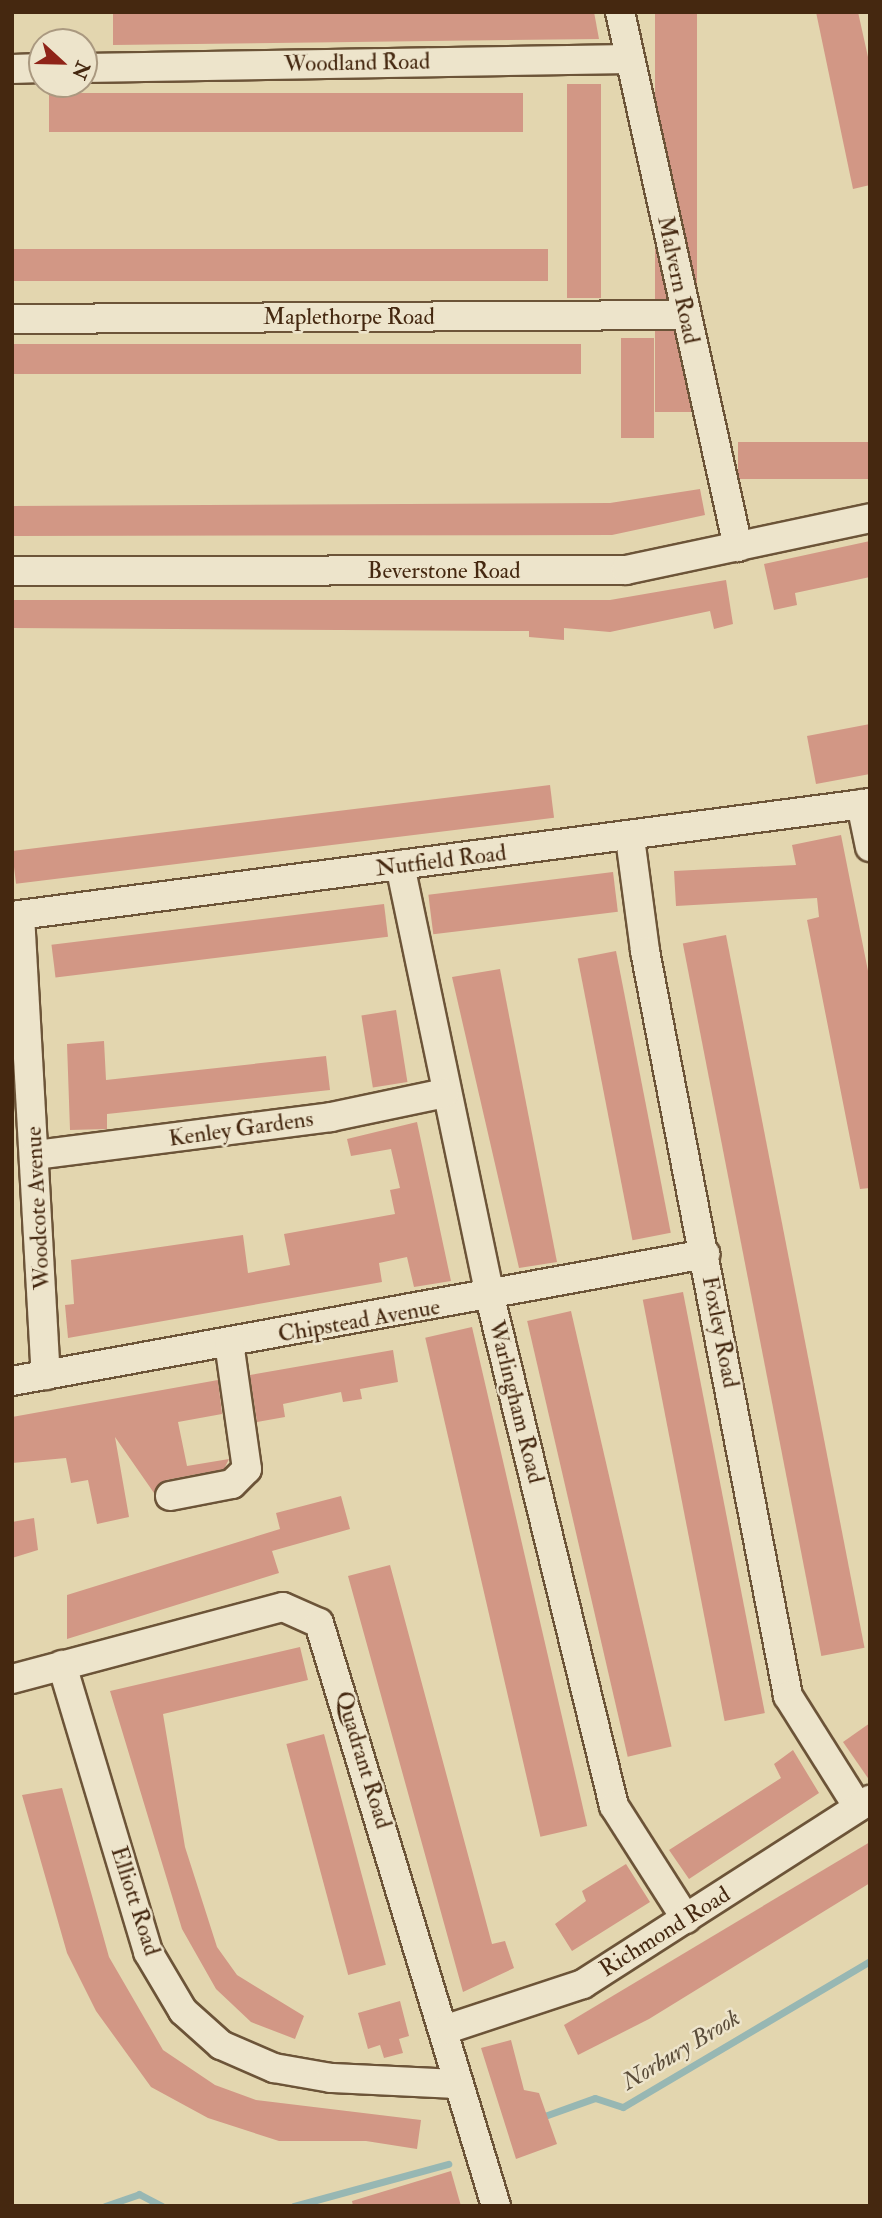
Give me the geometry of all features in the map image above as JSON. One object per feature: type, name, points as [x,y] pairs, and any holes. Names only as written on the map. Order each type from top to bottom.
[{"type":"street","name":"Malvern Road","points":[[620,12],[738,547]]},
{"type":"street","name":"Woodland Road","points":[[98,68],[630,59]]},
{"type":"street","name":"Maplethorpe Road","points":[[12,319],[685,315]]},
{"type":"street","name":"Beverstone Road","points":[[12,571],[603,571],[738,547],[870,518]]},
{"type":"street","name":"Nutfield Road","points":[[16,916],[400,865],[630,838],[865,803]]},
{"type":"street","points":[[865,803],[870,847]]},
{"type":"street","name":"Foxley Road","points":[[630,838],[645,951],[788,1696],[864,1804]]},
{"type":"street","name":"Warlingham Road","points":[[400,865],[445,1093],[490,1297],[614,1806],[686,1919]]},
{"type":"street","name":"Woodcote Avenue","points":[[16,916],[35,1155],[46,1375]]},
{"type":"street","name":"Kenley Gardens","points":[[35,1155],[331,1117],[445,1093]]},
{"type":"street","name":"Chipstead Avenue","points":[[12,1381],[490,1297],[705,1254]]},
{"type":"street","points":[[170,1496],[232,1484],[247,1469],[229,1343]]},
{"type":"street","name":"Quadrant Road","points":[[12,1679],[282,1607],[319,1623],[496,2206]]},
{"type":"street","name":"Elliott Road","points":[[62,1665],[148,1952],[183,2011],[221,2045],[274,2068],[331,2078],[458,2084]]},
{"type":"street","name":"Richmond Road","points":[[444,2030],[583,1984],[864,1804]]},
{"type":"building","points":[[113,12],[594,12],[599,39],[113,45]]},
{"type":"building","points":[[655,12],[697,12],[697,412],[655,412]]},
{"type":"building","points":[[816,12],[858,12],[870,66],[870,185],[853,189]]},
{"type":"building","points":[[567,84],[601,84],[601,298],[567,298]]},
{"type":"building","points":[[98,93],[523,93],[523,132],[49,132],[49,98],[98,98]]},
{"type":"building","points":[[12,249],[548,249],[548,281],[12,281]]},
{"type":"building","points":[[621,338],[654,338],[654,438],[621,438]]},
{"type":"building","points":[[12,344],[581,344],[581,374],[12,374]]},
{"type":"building","points":[[738,442],[870,442],[870,479],[738,479]]},
{"type":"building","points":[[700,489],[705,515],[612,535],[12,536],[12,506],[610,503]]},
{"type":"building","points":[[870,541],[870,577],[795,593],[797,605],[774,610],[764,564]]},
{"type":"building","points":[[726,580],[733,624],[714,629],[710,611],[610,632],[564,628],[564,640],[529,637],[529,631],[12,628],[12,600],[610,600]]},
{"type":"building","points":[[870,724],[870,774],[816,784],[807,736]]},
{"type":"building","points":[[550,785],[554,818],[16,884],[12,851]]},
{"type":"building","points":[[841,835],[870,981],[870,1188],[860,1189],[807,920],[819,917],[817,898],[676,906],[674,871],[796,865],[792,845]]},
{"type":"building","points":[[613,872],[618,912],[433,934],[428,895]]},
{"type":"building","points":[[384,904],[388,937],[56,978],[51,945]]},
{"type":"building","points":[[726,935],[865,1648],[821,1656],[683,943]]},
{"type":"building","points":[[616,951],[671,1233],[632,1240],[578,958]]},
{"type":"building","points":[[500,969],[557,1262],[519,1268],[452,977]]},
{"type":"building","points":[[396,1010],[407,1082],[373,1088],[361,1015]]},
{"type":"building","points":[[104,1041],[106,1080],[326,1056],[330,1090],[107,1114],[107,1129],[70,1130],[67,1044]]},
{"type":"building","points":[[417,1122],[451,1281],[414,1287],[407,1257],[379,1263],[382,1282],[68,1338],[65,1305],[74,1304],[71,1260],[243,1235],[248,1273],[290,1265],[284,1234],[395,1214],[390,1190],[400,1188],[391,1149],[351,1156],[347,1139]]},
{"type":"building","points":[[683,1292],[765,1713],[725,1721],[643,1300]]},
{"type":"building","points":[[571,1311],[672,1747],[628,1757],[527,1321]]},
{"type":"building","points":[[472,1327],[587,1826],[540,1837],[425,1338]]},
{"type":"building","points":[[393,1350],[398,1382],[360,1389],[362,1399],[343,1402],[341,1392],[283,1404],[285,1417],[257,1422],[250,1375]]},
{"type":"building","points":[[218,1380],[222,1414],[178,1422],[187,1466],[229,1459],[224,1469],[166,1480],[154,1493],[115,1437],[129,1517],[97,1524],[88,1480],[71,1483],[66,1458],[12,1463],[12,1417]]},
{"type":"building","points":[[341,1496],[350,1529],[272,1551],[279,1573],[67,1639],[67,1595],[280,1529],[276,1513]]},
{"type":"building","points":[[34,1518],[38,1550],[12,1558],[12,1522]]},
{"type":"building","points":[[390,1565],[492,1944],[505,1941],[514,1968],[463,1992],[348,1576]]},
{"type":"building","points":[[300,1647],[308,1680],[163,1714],[185,1847],[217,1947],[237,1975],[304,2016],[295,2039],[251,2022],[216,1989],[182,1929],[110,1691]]},
{"type":"building","points":[[870,1723],[870,1781],[843,1742]]},
{"type":"building","points":[[324,1734],[386,1965],[348,1975],[286,1744]]},
{"type":"building","points":[[793,1750],[819,1793],[689,1879],[669,1850],[781,1778],[774,1764]]},
{"type":"building","points":[[62,1788],[109,1957],[163,2050],[215,2085],[256,2100],[421,2120],[417,2149],[366,2141],[279,2141],[208,2118],[151,2087],[96,2011],[67,1953],[22,1795]]},
{"type":"building","points":[[870,1842],[870,1883],[649,2019],[578,2055],[564,2025]]},
{"type":"building","points":[[626,1864],[650,1902],[572,1951],[555,1924],[586,1901],[582,1891]]},
{"type":"building","points":[[400,2001],[409,2036],[399,2039],[403,2053],[384,2058],[380,2045],[368,2049],[358,2013]]},
{"type":"building","points":[[511,2040],[524,2090],[539,2093],[557,2144],[516,2159],[481,2048]]},
{"type":"building","points":[[451,2171],[461,2206],[353,2206],[352,2201]]},
{"type":"waterway","name":"Norbury Brook","points":[[539,2118],[595,2098],[623,2107],[870,1961]]},
{"type":"waterway","name":"Norbury Brook","points":[[294,2206],[448,2164]]},
{"type":"waterway","name":"Norbury Brook","points":[[105,2206],[139,2194],[162,2206]]}]
